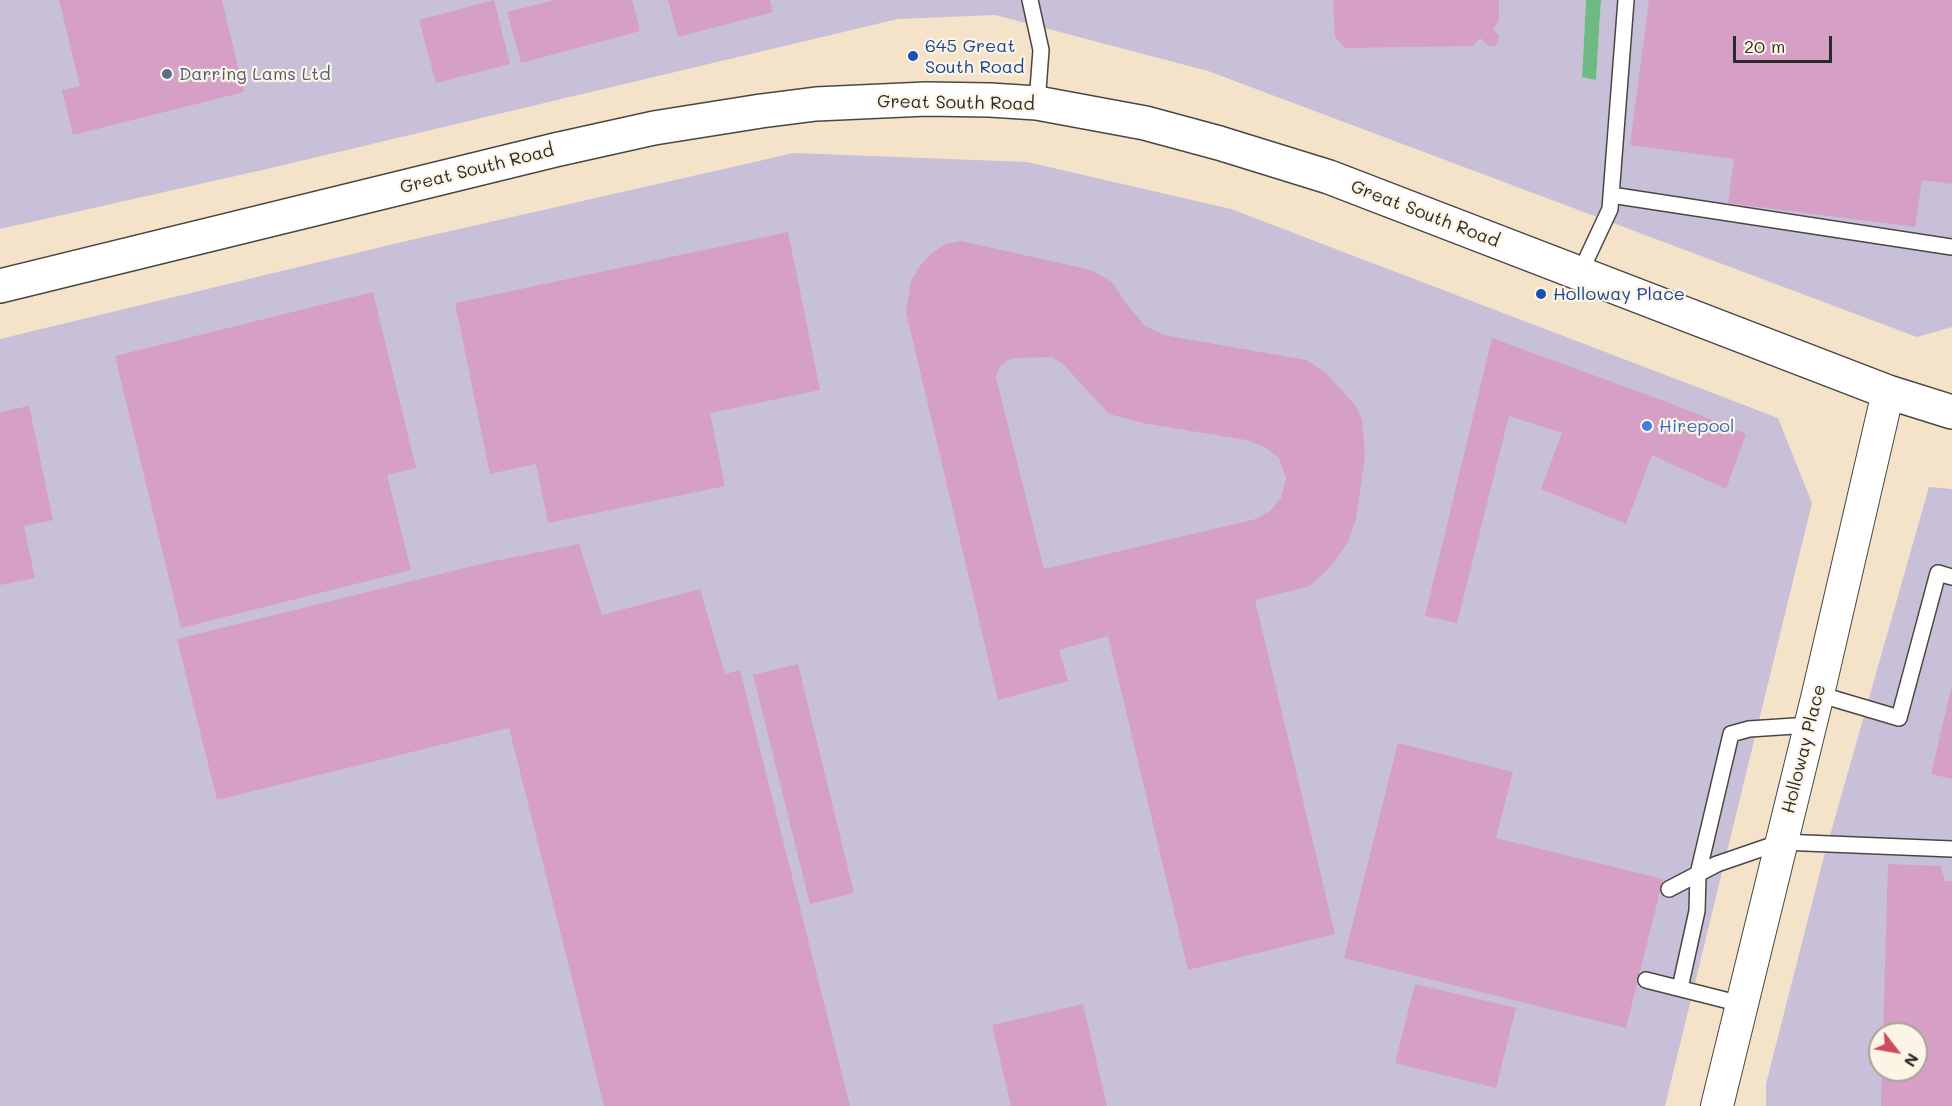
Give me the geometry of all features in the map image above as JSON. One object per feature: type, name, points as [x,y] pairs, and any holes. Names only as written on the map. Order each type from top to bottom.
[{"type":"main road","name":"Great South Road","points":[[0,286],[555,150],[654,128],[761,111],[827,104],[926,99],[1037,103],[1145,123],[1329,177],[1888,392],[1952,412]]},
{"type":"street","name":"Holloway Place","points":[[1717,1106],[1818,694],[1888,392]]},
{"type":"lane","points":[[1030,0],[1041,50],[1037,103]]},
{"type":"lane","points":[[1580,273],[1610,209],[1626,0]]},
{"type":"lane","points":[[1611,195],[1952,248]]},
{"type":"lane","points":[[1818,694],[1899,718],[1938,573],[1952,577]]},
{"type":"lane","points":[[1680,988],[1697,911],[1698,874],[1731,734],[1749,729],[1810,725]]},
{"type":"lane","points":[[1669,889],[1717,864],[1781,842],[1952,849]]},
{"type":"lane","points":[[1646,980],[1741,1005]]},
{"type":"shaded area","points":[[0,0],[1586,0],[1582,76],[1596,79],[1601,0],[1952,0],[1952,327],[1917,337],[1208,71],[995,15],[898,19],[271,168],[0,229]]},
{"type":"shaded area","points":[[794,153],[1027,162],[1231,209],[1778,418],[1812,503],[1665,1106],[0,1106],[0,339],[402,242]]},
{"type":"shaded area","points":[[1929,487],[1952,489],[1952,1106],[1766,1106],[1766,1084],[1823,860]]},
{"type":"green space","points":[[1586,0],[1601,0],[1596,80],[1582,77]]},
{"type":"building","points":[[59,0],[222,0],[244,92],[73,135],[62,90],[80,86]]},
{"type":"building","points":[[494,0],[510,64],[436,83],[419,20]]},
{"type":"building","points":[[555,0],[632,0],[640,31],[521,63],[507,12]]},
{"type":"building","points":[[668,0],[770,0],[773,12],[678,37]]},
{"type":"building","points":[[1333,0],[1499,0],[1499,21],[1493,29],[1499,36],[1498,41],[1495,46],[1487,45],[1480,38],[1473,46],[1345,48],[1335,37]]},
{"type":"building","points":[[1649,0],[1952,0],[1952,184],[1922,180],[1915,227],[1728,203],[1734,159],[1630,145]]},
{"type":"building","points":[[788,232],[820,390],[710,413],[725,486],[548,523],[536,464],[490,474],[455,303]]},
{"type":"building","points":[[961,241],[1091,270],[1112,282],[1145,326],[1164,335],[1306,360],[1325,372],[1355,405],[1362,419],[1365,455],[1356,519],[1348,542],[1332,565],[1310,586],[1255,600],[1335,934],[1188,970],[1108,636],[1059,650],[1068,681],[998,700],[906,312],[911,281],[919,267],[945,244]],"holes":[[[1052,357],[1063,364],[1109,414],[1143,423],[1246,440],[1265,447],[1279,458],[1286,478],[1281,498],[1270,511],[1256,519],[1044,569],[996,377],[1000,366],[1012,358]]]},
{"type":"building","points":[[373,292],[416,468],[387,475],[411,570],[181,628],[115,356]]},
{"type":"building","points":[[1492,338],[1683,408],[1746,434],[1726,489],[1652,455],[1626,524],[1541,489],[1562,433],[1509,416],[1457,623],[1425,616]]},
{"type":"building","points":[[29,406],[53,520],[24,526],[35,578],[0,585],[0,412]]},
{"type":"building","points":[[579,544],[602,615],[700,589],[725,674],[740,670],[850,1106],[604,1106],[509,728],[217,800],[177,639],[485,563]]},
{"type":"building","points":[[798,664],[854,893],[810,904],[753,675]]},
{"type":"building","points":[[1952,690],[1952,779],[1931,774]]},
{"type":"building","points":[[1398,743],[1513,772],[1496,838],[1663,879],[1626,1028],[1344,958]]},
{"type":"building","points":[[1888,864],[1941,866],[1945,881],[1952,881],[1952,1106],[1881,1106],[1882,1082],[1928,1082],[1928,1022],[1883,1022]]},
{"type":"building","points":[[1415,984],[1516,1008],[1496,1088],[1395,1063]]},
{"type":"building","points":[[1083,1004],[1107,1106],[1011,1106],[992,1025]]},
{"type":"place","name":"645 Great South Road","points":[[913,56]]},
{"type":"place","name":"Darring Lams Ltd","points":[[167,74]]},
{"type":"place","name":"Holloway Place","points":[[1541,294]]},
{"type":"place","name":"Hirepool","points":[[1647,426]]}]
